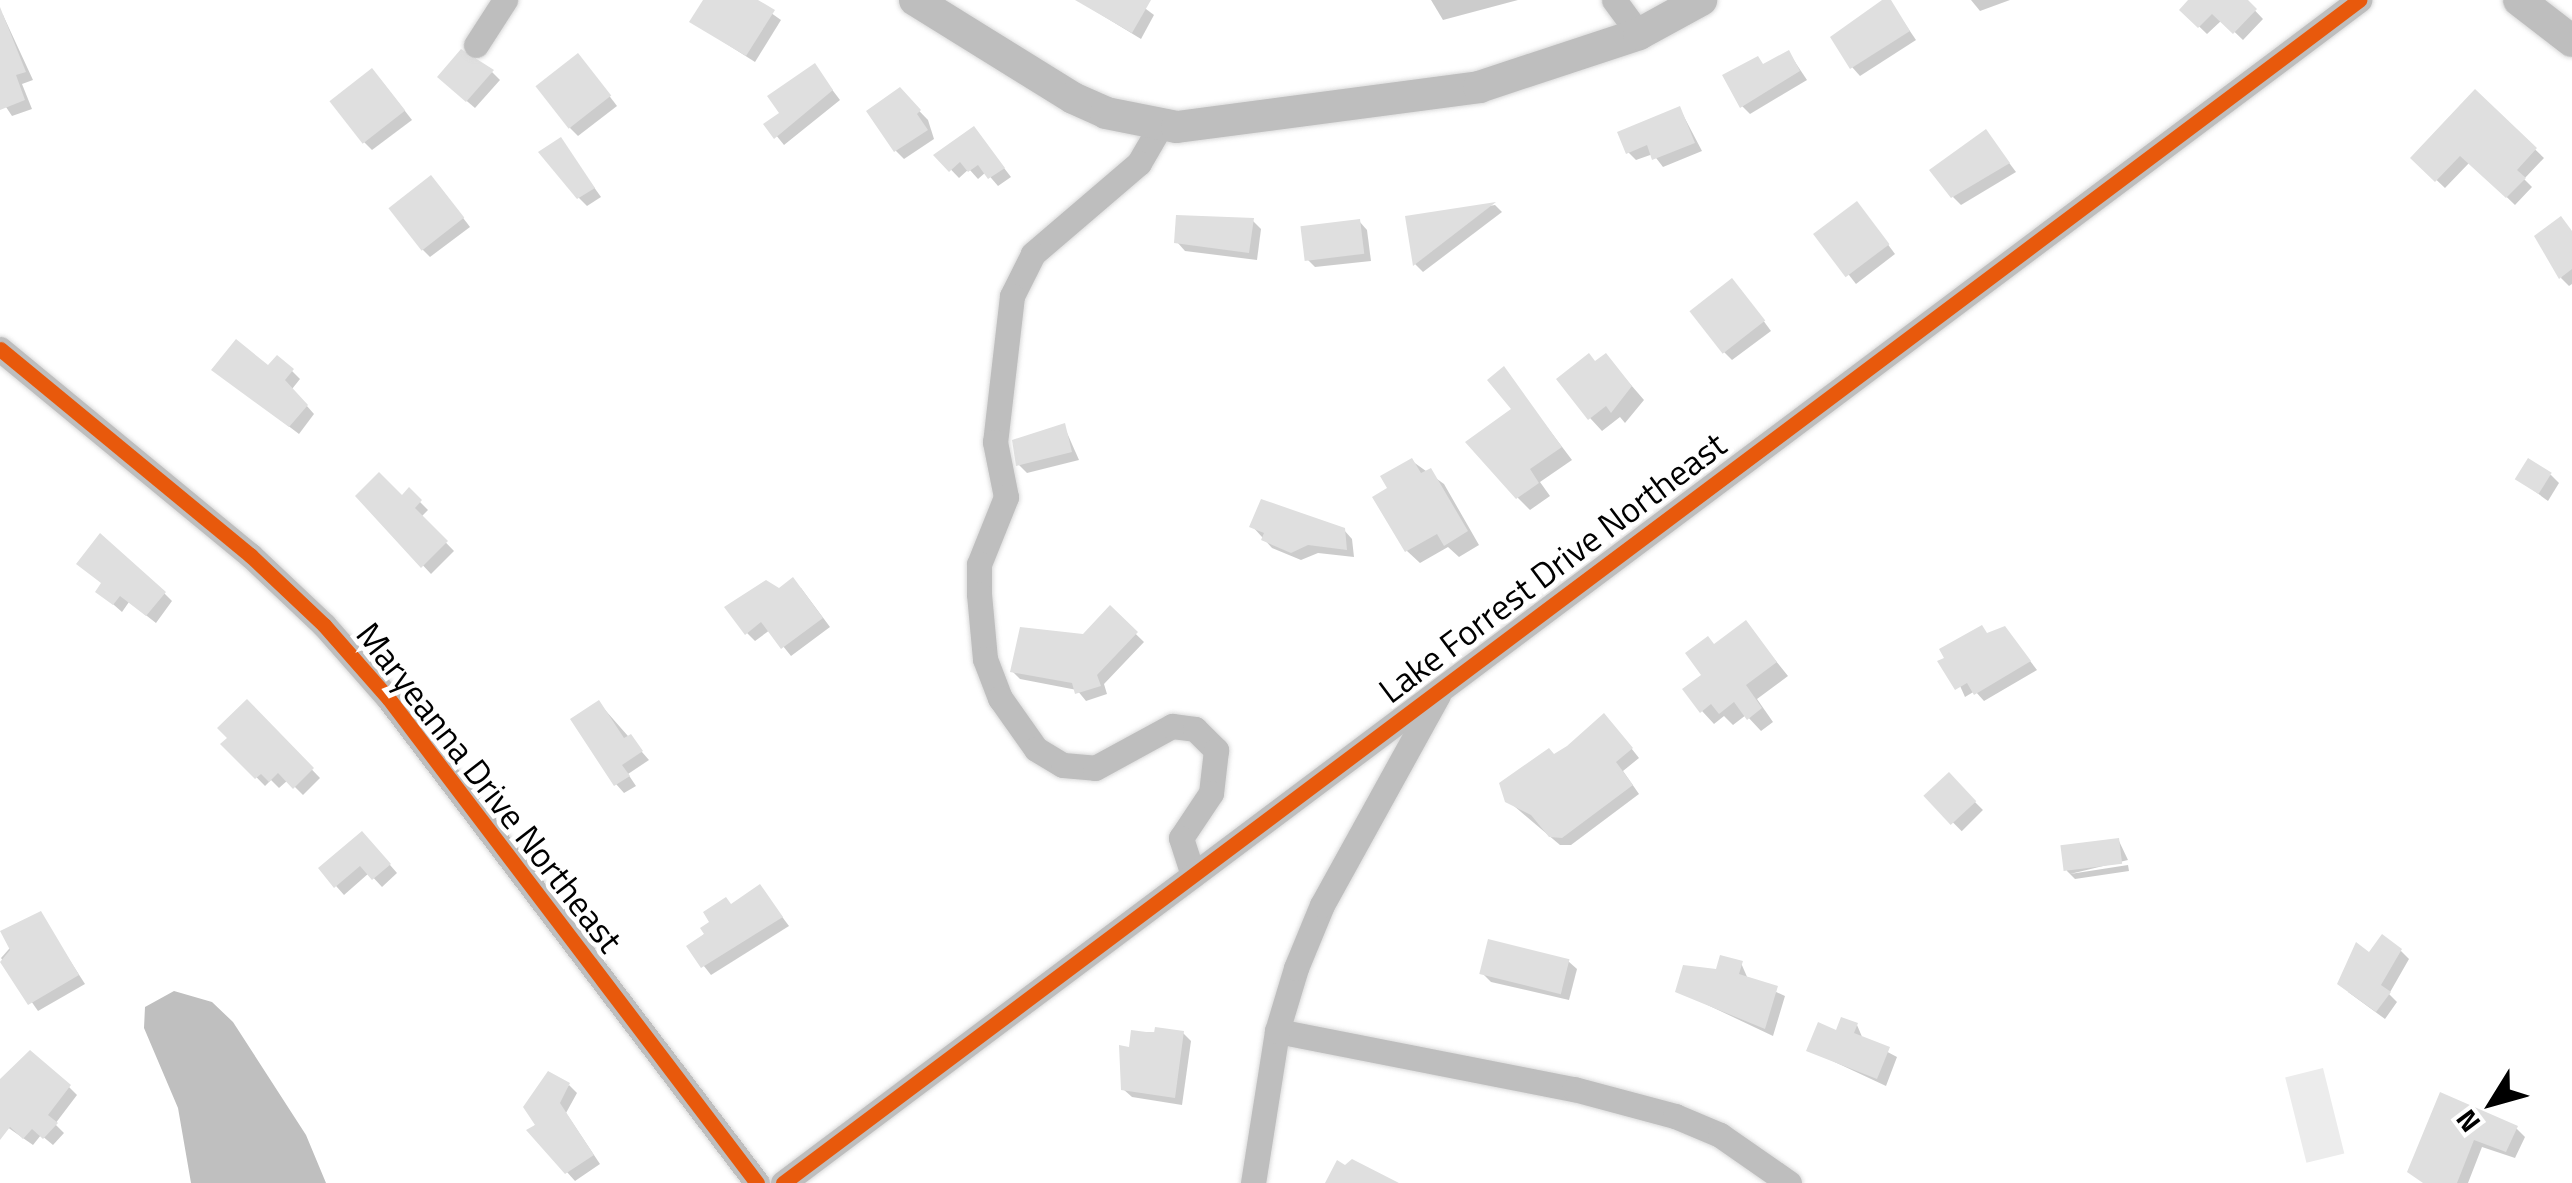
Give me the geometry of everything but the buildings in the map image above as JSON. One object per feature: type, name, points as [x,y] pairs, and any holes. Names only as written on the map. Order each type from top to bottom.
[{"type":"main road","points":[[915,0],[1073,98],[1161,125],[1213,126],[1479,87],[1638,34],[1701,0]]},
{"type":"main road","points":[[2519,0],[2572,41]]},
{"type":"street","points":[[476,45],[505,0]]},
{"type":"street","points":[[1614,0],[1638,34]]},
{"type":"street","name":"Lake Forrest Drive Northeast","points":[[783,1183],[2359,0]]},
{"type":"street","points":[[1161,125],[1139,164],[1033,254],[1012,296],[995,442],[1006,497],[979,564],[979,594],[985,659],[1000,698],[1036,749],[1064,764],[1095,768],[1172,726],[1195,729],[1216,750],[1211,793],[1181,838],[1193,875]]},
{"type":"street","name":"Maryeanna Drive Northeast","points":[[0,349],[250,555],[324,625],[388,699],[758,1183]]},
{"type":"street","points":[[1252,1183],[1277,1031],[1322,905],[1442,686]]},
{"type":"street","points":[[1277,1031],[1574,1090],[1675,1116],[1720,1135],[1789,1183]]},
{"type":"shaded area","points":[[174,991],[212,1002],[233,1022],[306,1135],[326,1183],[191,1183],[178,1108],[144,1028],[145,1007]]},
{"type":"shaded area","points":[[2323,1068],[2344,1153],[2306,1163],[2285,1077]]},
{"type":"cycle path","points":[[783,1183],[2359,0]]},
{"type":"cycle path","points":[[0,349],[250,555],[324,625],[389,699],[757,1183]]}]
